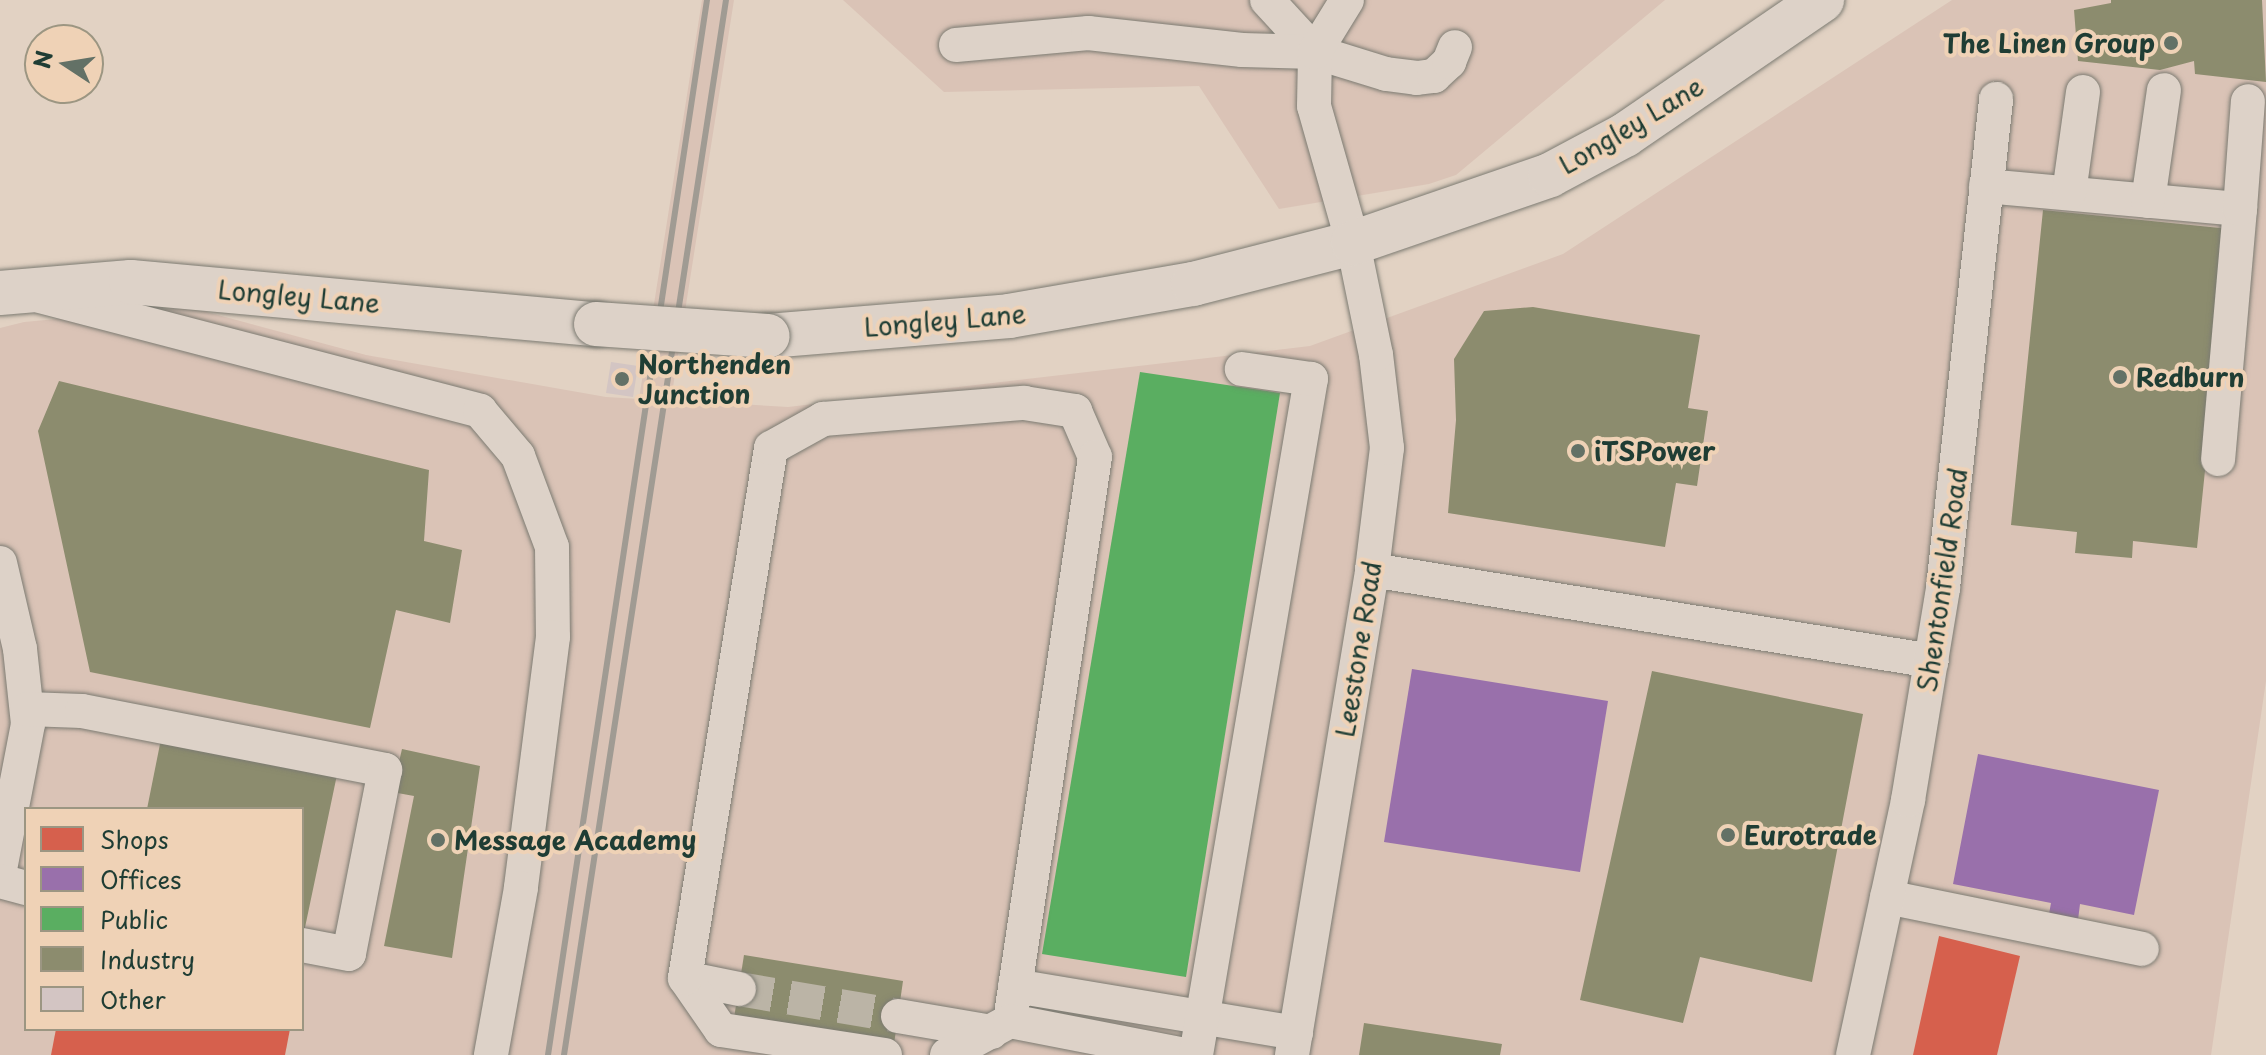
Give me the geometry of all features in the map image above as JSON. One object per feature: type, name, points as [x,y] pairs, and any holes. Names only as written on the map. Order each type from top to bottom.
[{"type":"main road","name":"Longley Lane","points":[[12,292],[131,282],[596,324],[768,336],[1009,316],[1193,284],[1353,243],[1550,175],[1625,135],[1822,0]]},
{"type":"street","points":[[1267,0],[1315,52]]},
{"type":"street","points":[[1300,0],[1315,52]]},
{"type":"street","points":[[1315,52],[1347,0]]},
{"type":"street","points":[[956,45],[1088,33],[1242,50],[1315,52],[1386,74],[1417,78],[1434,76],[1449,62],[1455,47]]},
{"type":"street","name":"Leestone Road","points":[[1294,1044],[1372,570],[1387,448],[1376,355],[1353,243],[1314,106],[1315,52]]},
{"type":"street","points":[[2148,201],[2164,90]]},
{"type":"street","points":[[2069,193],[2083,92]]},
{"type":"street","name":"Shentonfield Road","points":[[1853,1055],[1932,661],[1945,573],[1996,99]]},
{"type":"street","points":[[2218,459],[2248,101]]},
{"type":"street","points":[[1986,186],[2240,209]]},
{"type":"street","points":[[12,292],[480,411],[518,456],[552,547],[553,637],[521,888],[491,1055]]},
{"type":"street","points":[[1196,1055],[1311,379],[1242,369]]},
{"type":"street","points":[[885,1055],[721,1030],[685,978],[771,448],[823,419],[1024,403],[1075,411],[1095,457],[1015,986],[1001,1026],[947,1055]]},
{"type":"street","points":[[0,563],[20,649],[27,709],[26,741],[0,870]]},
{"type":"street","points":[[1372,570],[1932,661]]},
{"type":"street","points":[[27,709],[82,711],[385,770],[349,954],[304,945]]},
{"type":"street","points":[[0,881],[24,887]]},
{"type":"street","points":[[1887,897],[2142,949]]},
{"type":"street","points":[[685,978],[739,989]]},
{"type":"street","points":[[1015,986],[1203,1018],[1294,1044]]},
{"type":"street","points":[[898,1016],[1001,1026],[1185,1055]]},
{"type":"shaded area","points":[[702,0],[734,0],[671,400],[788,407],[1310,346],[1563,254],[1952,0],[2266,0],[2266,681],[2211,1055],[0,1055],[0,328],[24,322],[188,307],[366,355],[606,397],[639,399]]},
{"type":"shaded area","points":[[843,0],[1665,0],[1456,175],[1429,184],[1279,209],[1199,86],[944,92]]},
{"type":"building: Shops","points":[[1939,936],[2020,956],[1997,1055],[1913,1055]]},
{"type":"building: Shops","points":[[56,1031],[290,1031],[285,1055],[51,1055]]},
{"type":"building: Offices","points":[[1412,669],[1608,701],[1580,872],[1384,842]]},
{"type":"building: Offices","points":[[1978,754],[2159,790],[2134,915],[2080,904],[2078,920],[2049,914],[2051,903],[1953,884]]},
{"type":"building: Public","points":[[1140,372],[1280,393],[1186,977],[1042,954]]},
{"type":"building: Industry","name":"The Linen Group","points":[[2111,0],[2262,0],[2266,82],[2195,74],[2194,61],[2160,70],[2078,61],[2074,10],[2111,3]]},
{"type":"building: Industry","name":"Redburn","points":[[2043,210],[2230,229],[2197,548],[2133,541],[2132,558],[2075,553],[2077,532],[2011,525]]},
{"type":"building: Industry","name":"iTSPower","points":[[1533,307],[1700,335],[1688,408],[1708,411],[1697,486],[1676,483],[1665,547],[1448,513],[1456,420],[1454,359],[1484,311]]},
{"type":"building: Industry","points":[[59,381],[429,470],[424,541],[462,550],[450,623],[396,610],[370,728],[90,672],[38,431]]},
{"type":"building: Industry","name":"Eurotrade","points":[[1652,671],[1863,714],[1812,982],[1700,957],[1683,1023],[1580,1000]]},
{"type":"building: Industry","points":[[162,734],[338,770],[304,932],[304,807],[147,807]]},
{"type":"building: Industry","name":"Message Academy","points":[[402,749],[480,766],[452,958],[384,946],[414,796],[392,792]]},
{"type":"building: Industry","points":[[744,955],[903,981],[894,1044],[734,1018]]},
{"type":"building: Industry","points":[[1364,1023],[1502,1044],[1500,1055],[1359,1055]]},
{"type":"building: Other","name":"Northenden Junction","points":[[611,362],[638,366],[633,397],[606,393]]},
{"type":"tunnel","points":[[739,989],[898,1016]]},
{"type":"railway","points":[[548,1055],[707,0]]},
{"type":"railway","points":[[564,1055],[726,0]]},
{"type":"place","name":"The Linen Group","points":[[2171,43]]},
{"type":"place","name":"Redburn","points":[[2120,377]]},
{"type":"place","name":"Northenden Junction","points":[[622,379]]},
{"type":"place","name":"iTSPower","points":[[1578,451]]},
{"type":"place","name":"Eurotrade","points":[[1728,835]]},
{"type":"place","name":"Message Academy","points":[[438,840]]}]
